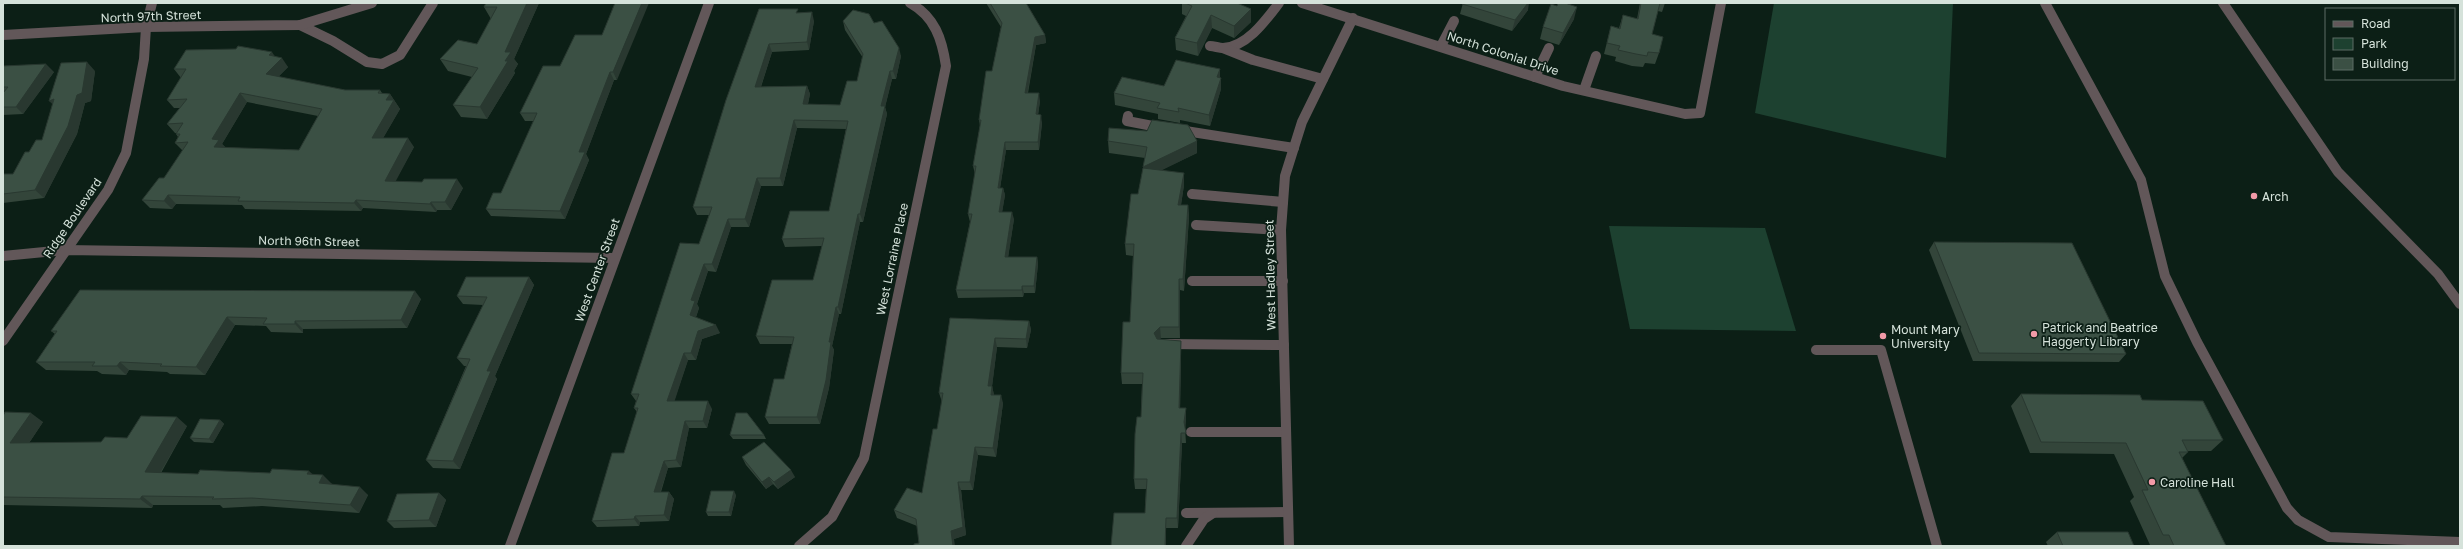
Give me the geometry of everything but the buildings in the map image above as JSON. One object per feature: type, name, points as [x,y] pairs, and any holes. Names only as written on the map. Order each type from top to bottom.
[{"type":"street","name":"Ridge Boulevard","points":[[3,341],[108,190],[126,153],[144,59],[146,27],[152,3]]},
{"type":"street","name":"North 97th Street","points":[[3,35],[146,27],[300,25],[372,3]]},
{"type":"street","name":"North 97th Street","points":[[300,25],[333,41],[367,62],[382,64],[400,55],[433,3]]},
{"type":"street","name":"West Center Street","points":[[510,546],[709,3]]},
{"type":"street","name":"West Lorraine Place","points":[[799,546],[832,517],[864,458],[946,66],[943,41],[931,20],[910,3]]},
{"type":"street","points":[[1223,48],[1241,42],[1261,24],[1279,3]]},
{"type":"street","name":"North Colonial Drive","points":[[1302,3],[1535,77],[1686,114],[1700,113],[1721,3]]},
{"type":"street","points":[[2045,3],[2141,180],[2165,276],[2197,342],[2287,508],[2298,520],[2329,537],[2460,542]]},
{"type":"street","points":[[2223,3],[2338,172],[2438,274],[2460,304]]},
{"type":"street","name":"West Hadley Street","points":[[1289,546],[1282,230],[1285,176],[1302,122],[1353,18]]},
{"type":"street","points":[[1441,46],[1454,21]]},
{"type":"street","points":[[1210,46],[1223,48],[1253,60],[1323,79]]},
{"type":"street","points":[[1535,77],[1550,48]]},
{"type":"street","points":[[1584,90],[1596,56]]},
{"type":"street","points":[[1128,116],[1127,122],[1294,148]]},
{"type":"street","points":[[1192,194],[1283,202]]},
{"type":"street","points":[[1196,226],[1282,230]]},
{"type":"street","name":"North 96th Street","points":[[3,256],[65,250],[615,258]]},
{"type":"street","points":[[1192,281],[1283,281]]},
{"type":"street","points":[[1161,344],[1284,345]]},
{"type":"street","points":[[1816,350],[1881,350],[1937,546]]},
{"type":"street","points":[[1191,432],[1286,432]]},
{"type":"street","points":[[1186,513],[1288,512]]},
{"type":"street","points":[[1186,546],[1204,519],[1213,513]]},
{"type":"green space","points":[[1774,3],[1953,3],[1946,158],[1755,113]]},
{"type":"green space","points":[[1609,226],[1765,228],[1796,331],[1630,329]]},
{"type":"place","name":"Arch","points":[[2254,196]]},
{"type":"place","name":"Patrick and Beatrice Haggerty Library","points":[[2034,334]]},
{"type":"place","name":"Mount Mary University","points":[[1883,336]]},
{"type":"place","name":"Caroline Hall","points":[[2152,482]]}]
